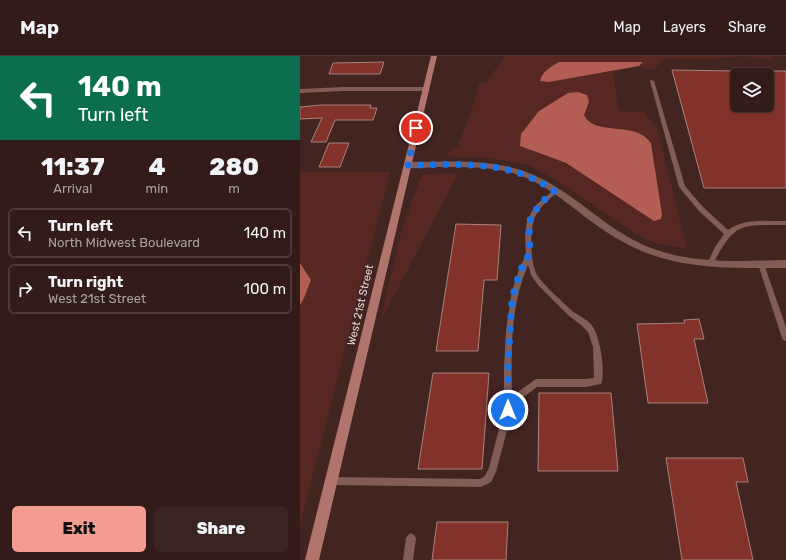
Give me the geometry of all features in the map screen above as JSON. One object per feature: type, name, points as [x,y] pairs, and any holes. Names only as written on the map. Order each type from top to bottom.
[{"type":"street","name":"West 21st Street","points":[[312,560],[434,56]]},
{"type":"street","points":[[300,91],[343,89],[426,89]]},
{"type":"street","points":[[408,165],[486,166],[504,168],[534,178],[615,233],[637,246],[670,258],[710,264],[786,264]]},
{"type":"lane","points":[[652,81],[682,187],[701,209],[727,233]]},
{"type":"lane","points":[[508,410],[514,399],[536,384],[586,383],[598,381],[596,342],[592,331],[587,324],[571,314],[535,277],[530,263],[529,223],[532,215],[541,203],[554,191]]},
{"type":"lane","points":[[710,264],[719,244],[727,233],[745,223],[786,223]]},
{"type":"lane","points":[[331,480],[481,483],[488,479],[493,469],[508,410],[508,367],[512,298],[520,271],[530,252]]},
{"type":"lane","points":[[761,264],[786,338]]},
{"type":"lane","points":[[408,560],[411,538]]},
{"type":"shaded area","points":[[505,56],[742,56],[712,59],[664,59],[654,69],[647,69],[639,66],[643,62],[549,82],[620,70],[613,73],[619,111],[644,112],[657,128],[687,249],[654,243],[636,234],[553,178],[528,165],[485,157],[451,157],[447,153],[458,146],[474,103],[479,83],[486,82]],"holes":[[[568,93],[585,110],[584,115],[586,121],[593,124],[647,136],[652,143],[662,214],[661,219],[654,221],[566,163],[530,151],[539,111]]]},
{"type":"shaded area","points":[[742,56],[774,56],[772,60]]},
{"type":"shaded area","points":[[559,62],[643,62],[639,66],[549,82],[540,81],[545,72]]},
{"type":"shaded area","points":[[578,92],[587,95],[589,102],[584,115],[589,122],[606,127],[636,132],[644,136],[651,143],[662,214],[661,219],[654,221],[566,163],[520,146],[521,134],[539,111],[568,93]]},
{"type":"shaded area","points":[[300,172],[390,172],[300,525]]},
{"type":"shaded area","points":[[427,174],[458,174],[380,322],[401,233],[421,176]]},
{"type":"shaded area","points":[[300,263],[311,280],[300,305]]},
{"type":"building","points":[[384,62],[380,74],[329,74],[333,63]]},
{"type":"building","points":[[672,70],[730,71],[730,112],[774,112],[774,71],[786,71],[786,188],[704,188]]},
{"type":"building","points":[[321,105],[371,105],[370,108],[377,108],[373,120],[335,120],[326,142],[311,142],[322,118],[300,119],[300,107]]},
{"type":"building","points":[[329,143],[349,143],[340,167],[319,167]]},
{"type":"building","points":[[456,224],[501,225],[497,280],[484,280],[478,351],[436,351]]},
{"type":"building","points":[[699,319],[704,339],[694,339],[708,403],[648,403],[637,324],[685,323],[684,320]]},
{"type":"building","points":[[433,373],[489,373],[482,469],[418,469]]},
{"type":"building","points":[[539,393],[611,393],[618,471],[538,471]]},
{"type":"building","points":[[666,458],[743,458],[748,482],[736,482],[753,560],[682,560]]},
{"type":"building","points":[[437,522],[508,522],[506,560],[432,560]]},
{"type":"route","points":[[416,128],[408,165],[486,166],[504,168],[534,178],[546,184],[554,191],[541,203],[532,215],[529,223],[530,252],[520,271],[512,298],[508,367],[508,410]]}]
